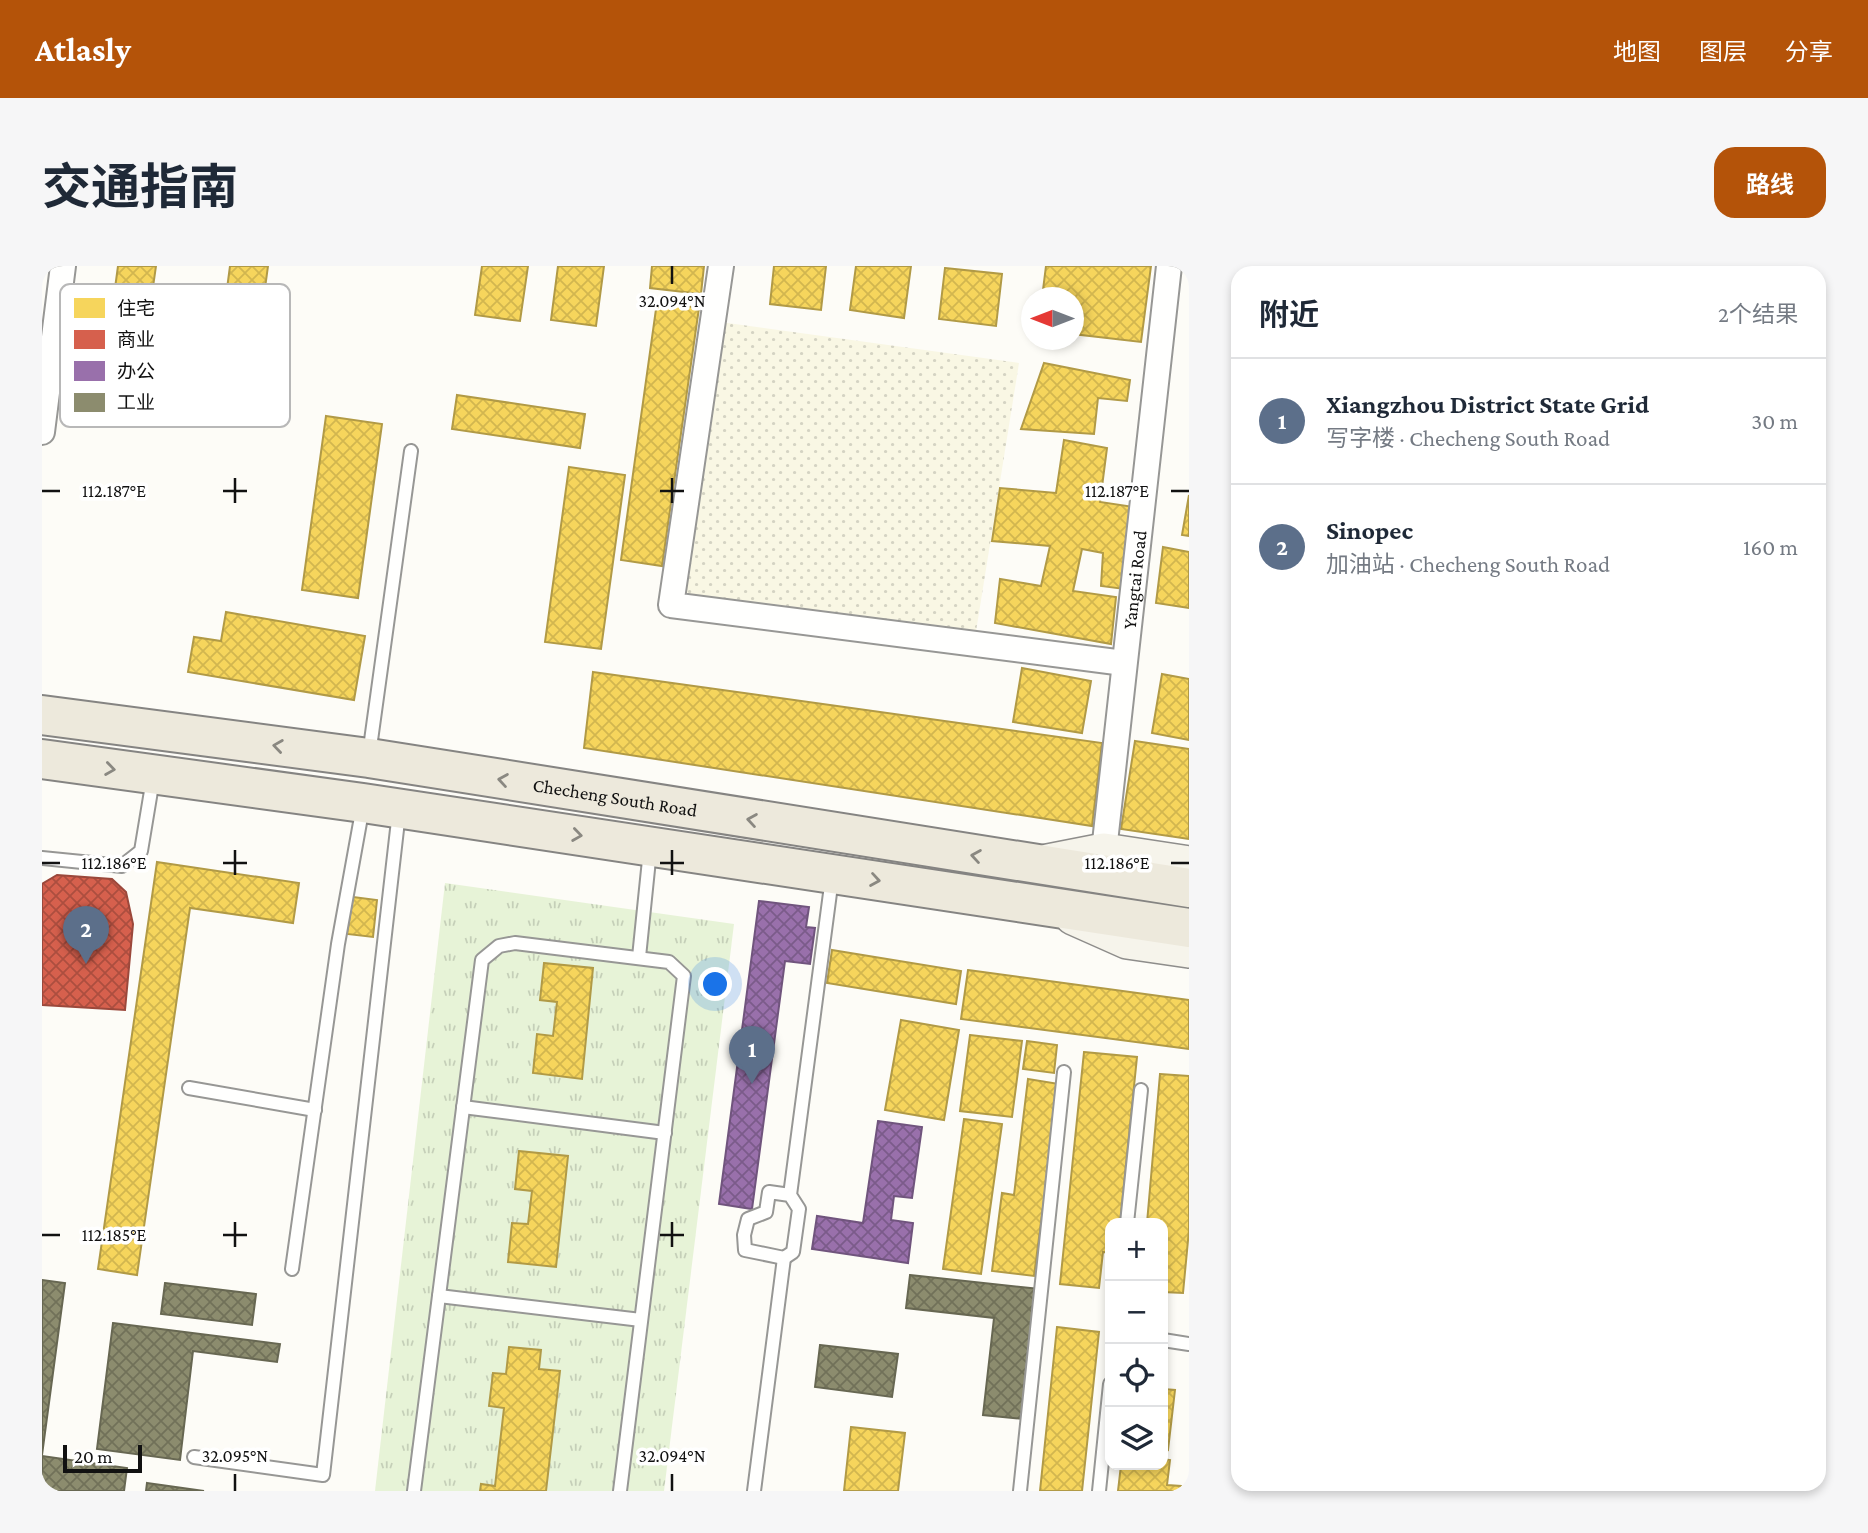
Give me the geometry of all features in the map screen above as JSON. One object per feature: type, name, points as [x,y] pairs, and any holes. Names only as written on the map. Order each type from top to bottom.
[{"type":"main road","name":"Checheng South Road","points":[[42,715],[369,758],[1189,888]]},
{"type":"main road","points":[[42,759],[651,846],[1189,928]]},
{"type":"street","points":[[61,284],[63,266]]},
{"type":"street","points":[[721,266],[671,606],[1124,663]]},
{"type":"street","name":"Yangtai Road","points":[[1104,851],[1169,266]]},
{"type":"street","points":[[42,432],[60,290]]},
{"type":"street","points":[[1032,865],[1104,851],[1189,864]]},
{"type":"street","points":[[1051,907],[1127,941],[1189,950]]},
{"type":"lane","points":[[369,758],[411,451]]},
{"type":"lane","points":[[42,858],[122,866],[141,851],[153,775]]},
{"type":"lane","points":[[292,1269],[338,944],[381,807]]},
{"type":"lane","points":[[194,1457],[323,1475],[381,807]]},
{"type":"lane","points":[[639,957],[651,846]]},
{"type":"lane","points":[[790,1195],[769,1192],[766,1212],[748,1219],[744,1235],[745,1250],[784,1258],[793,1252],[799,1209],[790,1195],[832,874]]},
{"type":"lane","points":[[414,1491],[482,960],[499,946],[515,943],[669,962],[684,976],[620,1491]]},
{"type":"lane","points":[[1020,1491],[1064,1072]]},
{"type":"lane","points":[[189,1088],[314,1110]]},
{"type":"lane","points":[[1128,1218],[1141,1090]]},
{"type":"lane","points":[[463,1107],[665,1133]]},
{"type":"lane","points":[[754,1491],[784,1258]]},
{"type":"lane","points":[[439,1296],[641,1320]]},
{"type":"lane","points":[[1168,1341],[1189,1344]]},
{"type":"lane","points":[[1099,1491],[1108,1407]]},
{"type":"shaded area","points":[[713,321],[1019,363],[974,644],[671,605]]},
{"type":"green space","points":[[445,883],[734,924],[664,1491],[375,1491]]},
{"type":"building: 住宅","points":[[118,266],[156,266],[153,284],[116,284]]},
{"type":"building: 住宅","points":[[230,266],[268,266],[266,284],[228,284]]},
{"type":"building: 住宅","points":[[482,266],[528,266],[520,321],[475,315]]},
{"type":"building: 住宅","points":[[558,266],[604,266],[596,326],[551,320]]},
{"type":"building: 住宅","points":[[652,266],[704,266],[701,294],[650,288]]},
{"type":"building: 住宅","points":[[774,266],[826,266],[821,310],[770,304]]},
{"type":"building: 住宅","points":[[856,266],[911,266],[904,318],[850,310]]},
{"type":"building: 住宅","points":[[1046,266],[1151,266],[1141,342],[1084,335],[1084,287],[1043,287]]},
{"type":"building: 住宅","points":[[945,268],[1002,274],[996,326],[939,319]]},
{"type":"building: 住宅","points":[[657,302],[699,308],[662,566],[621,560]]},
{"type":"building: 住宅","points":[[1044,363],[1130,380],[1127,401],[1098,398],[1094,434],[1021,429]]},
{"type":"building: 住宅","points":[[457,395],[585,414],[580,448],[452,429]]},
{"type":"building: 住宅","points":[[326,416],[382,424],[358,598],[302,590]]},
{"type":"building: 住宅","points":[[1064,440],[1107,448],[1100,502],[1134,507],[1124,589],[1101,586],[1103,553],[1082,549],[1073,591],[1116,597],[1111,644],[995,623],[1000,579],[1041,586],[1050,546],[992,541],[1000,488],[1056,493]]},
{"type":"building: 住宅","points":[[569,467],[625,475],[601,649],[545,642]]},
{"type":"building: 住宅","points":[[1189,495],[1189,536],[1182,535]]},
{"type":"building: 住宅","points":[[1163,547],[1189,552],[1189,608],[1156,603]]},
{"type":"building: 住宅","points":[[226,612],[365,636],[354,700],[188,672],[194,637],[221,641]]},
{"type":"building: 住宅","points":[[1022,668],[1091,681],[1082,733],[1013,722]]},
{"type":"building: 住宅","points":[[593,672],[1102,743],[1092,826],[584,748]]},
{"type":"building: 住宅","points":[[1162,674],[1189,679],[1189,740],[1152,733]]},
{"type":"building: 住宅","points":[[1135,741],[1189,749],[1189,839],[1121,829]]},
{"type":"building: 住宅","points":[[157,862],[299,883],[293,923],[190,908],[137,1275],[98,1269]]},
{"type":"building: 住宅","points":[[353,897],[377,900],[373,937],[347,934]]},
{"type":"building: 住宅","points":[[832,950],[961,971],[956,1004],[827,983]]},
{"type":"building: 住宅","points":[[544,963],[593,968],[582,1079],[533,1073],[537,1034],[553,1036],[557,1002],[540,1000]]},
{"type":"building: 住宅","points":[[968,970],[1189,1000],[1189,1049],[961,1019]]},
{"type":"building: 住宅","points":[[901,1020],[959,1030],[944,1120],[885,1110]]},
{"type":"building: 住宅","points":[[970,1035],[1022,1041],[1012,1117],[960,1111]]},
{"type":"building: 住宅","points":[[1027,1041],[1057,1045],[1054,1073],[1023,1069]]},
{"type":"building: 住宅","points":[[1084,1052],[1137,1057],[1121,1218],[1105,1218],[1105,1252],[1099,1288],[1060,1284]]},
{"type":"building: 住宅","points":[[1160,1074],[1189,1076],[1189,1230],[1183,1293],[1168,1292],[1168,1218],[1147,1218]]},
{"type":"building: 住宅","points":[[1028,1079],[1059,1084],[1034,1276],[992,1271],[1002,1193],[1014,1195]]},
{"type":"building: 住宅","points":[[964,1119],[1002,1124],[981,1274],[943,1269]]},
{"type":"building: 住宅","points":[[519,1151],[568,1156],[556,1267],[508,1262],[512,1223],[528,1224],[532,1191],[515,1189]]},
{"type":"building: 住宅","points":[[1057,1327],[1099,1332],[1082,1491],[1040,1491]]},
{"type":"building: 住宅","points":[[509,1347],[541,1350],[539,1369],[560,1371],[546,1491],[480,1491],[481,1484],[495,1486],[504,1408],[489,1406],[493,1373],[506,1374]]},
{"type":"building: 住宅","points":[[1168,1389],[1175,1390],[1168,1450]]},
{"type":"building: 住宅","points":[[851,1427],[905,1433],[898,1491],[844,1491]]},
{"type":"building: 住宅","points":[[1168,1460],[1170,1460],[1167,1485],[1181,1486],[1181,1491],[1118,1491],[1120,1470],[1168,1470]]},
{"type":"building: 商业","points":[[57,875],[112,879],[126,892],[133,924],[125,1010],[42,1005],[42,884]]},
{"type":"building: 办公","points":[[759,901],[809,907],[806,927],[815,928],[810,964],[785,961],[752,1209],[719,1204]]},
{"type":"building: 办公","points":[[878,1121],[922,1127],[912,1198],[894,1196],[891,1220],[913,1223],[908,1263],[812,1249],[817,1216],[863,1223]]},
{"type":"building: 工业","points":[[910,1275],[1039,1289],[1024,1419],[983,1415],[994,1318],[906,1308]]},
{"type":"building: 工业","points":[[42,1280],[65,1283],[42,1455]]},
{"type":"building: 工业","points":[[165,1283],[256,1294],[252,1325],[161,1314]]},
{"type":"building: 工业","points":[[113,1323],[280,1344],[277,1362],[193,1351],[180,1460],[97,1449]]},
{"type":"building: 工业","points":[[820,1345],[898,1354],[892,1397],[815,1387]]},
{"type":"building: 工业","points":[[42,1456],[127,1468],[124,1491],[42,1491]]},
{"type":"building: 工业","points":[[147,1483],[204,1491],[146,1491]]},
{"type":"place","name":"Sinopec","points":[[86,964]]},
{"type":"place","name":"Xiangzhou District State Grid","points":[[752,1084]]}]
